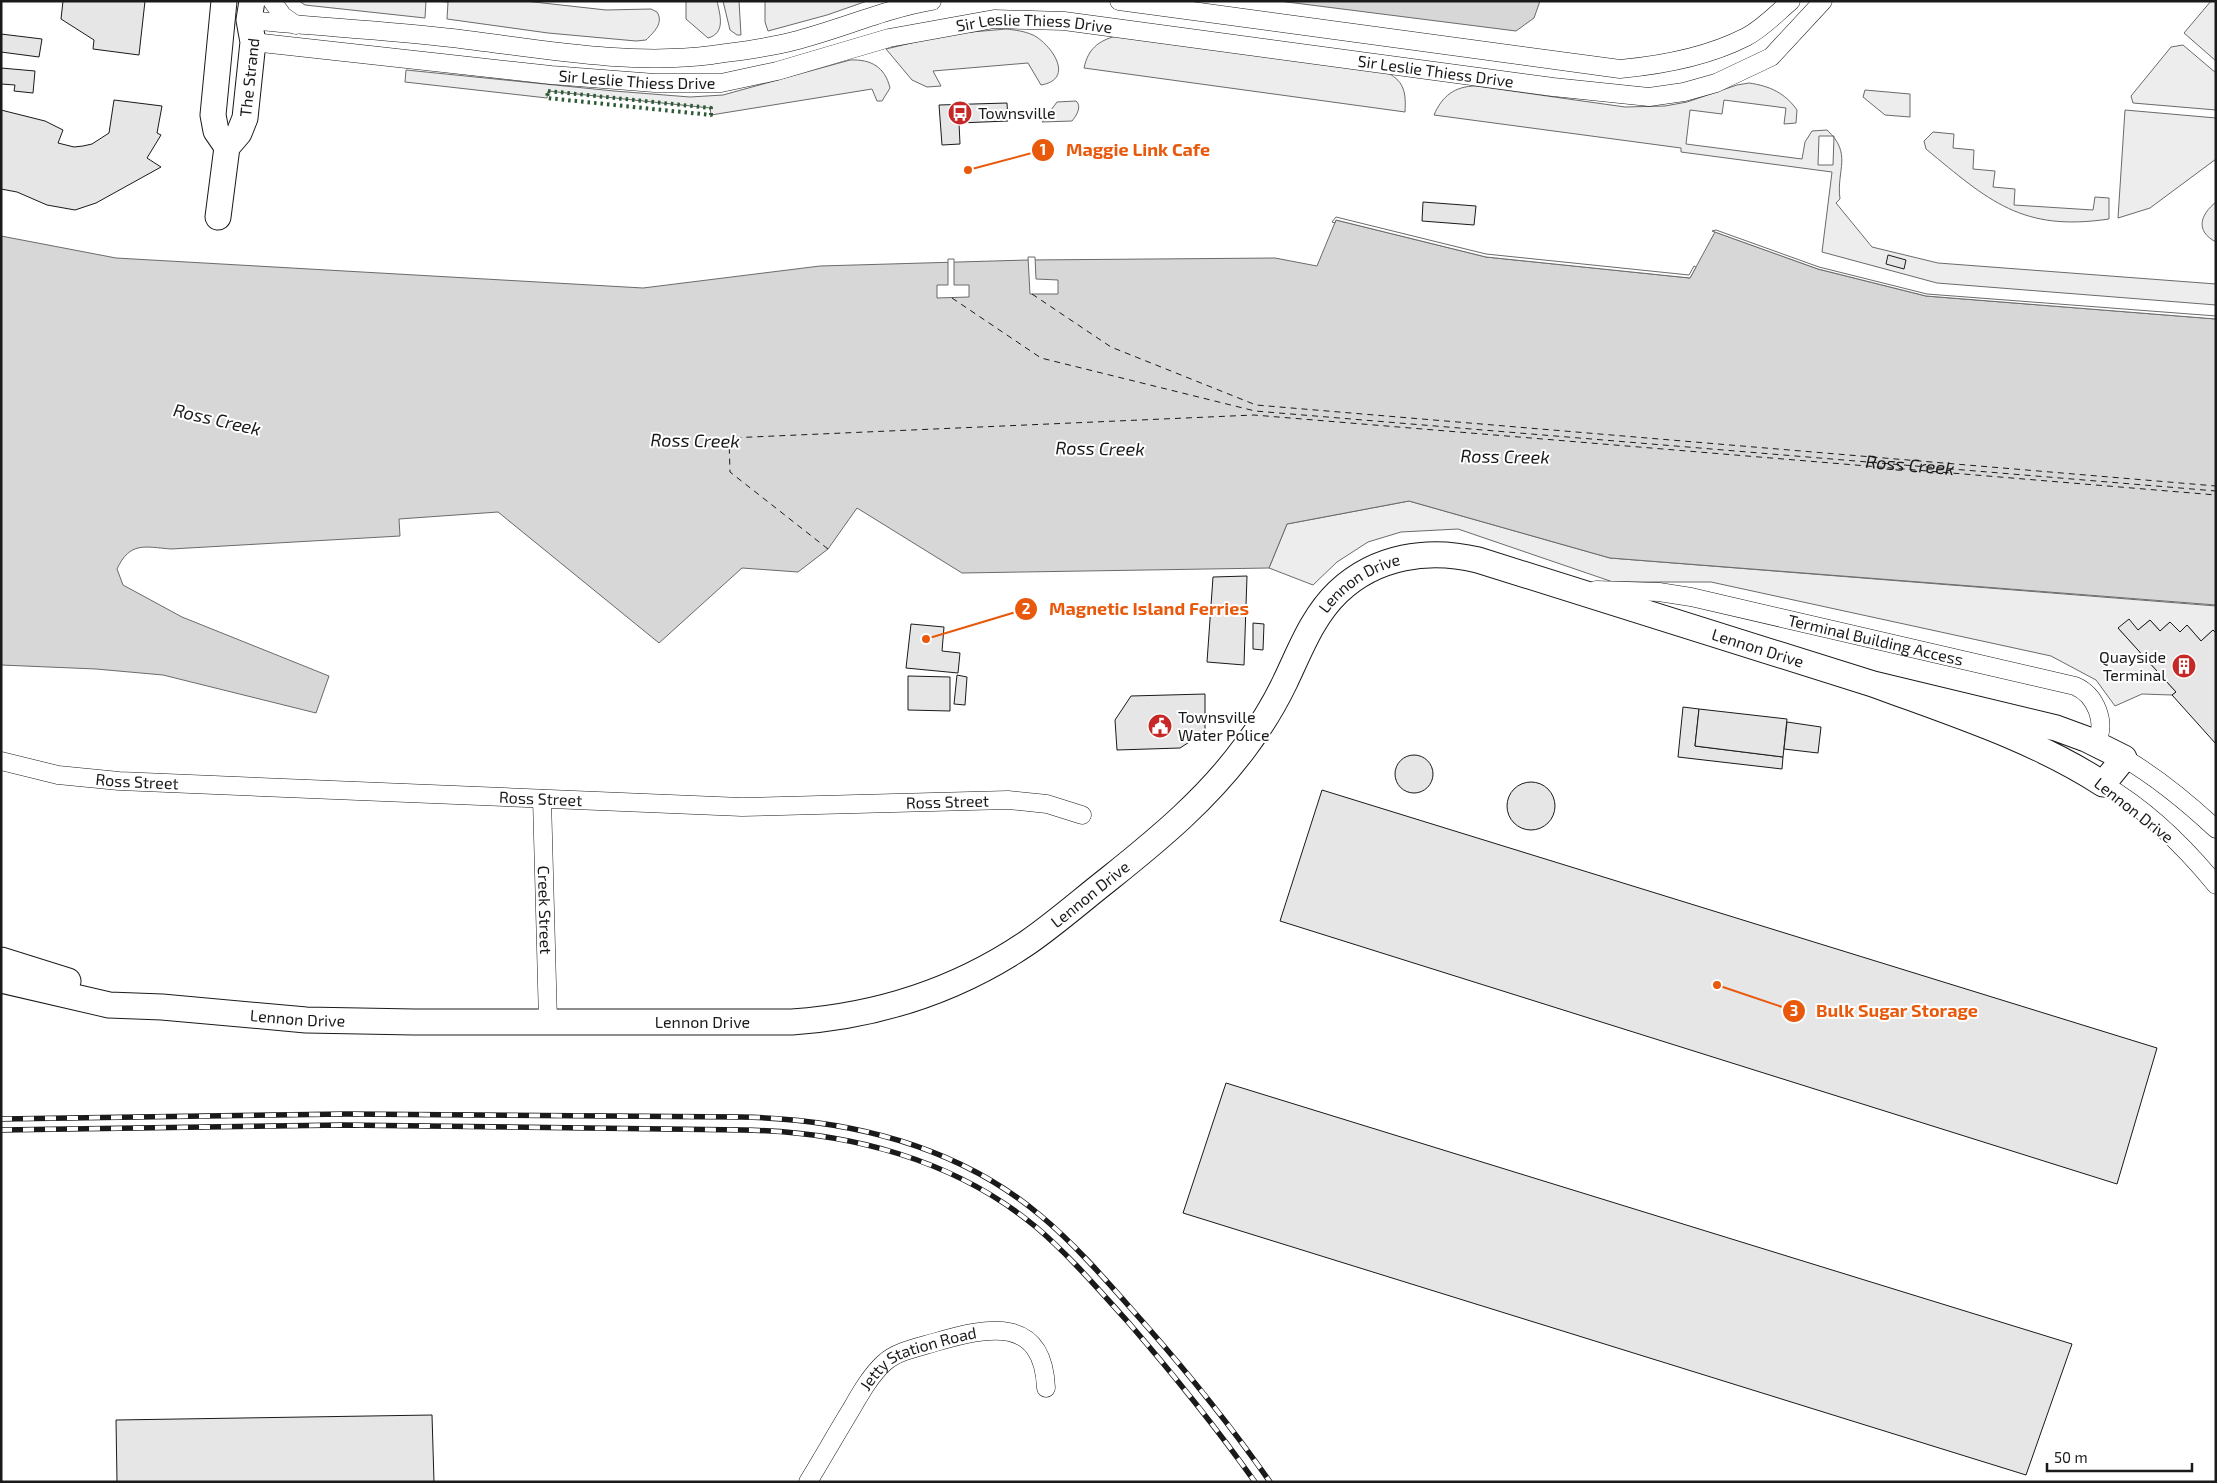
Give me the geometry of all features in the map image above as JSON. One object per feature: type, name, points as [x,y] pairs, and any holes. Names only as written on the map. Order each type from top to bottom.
[{"type":"street","points":[[272,1],[282,16],[297,25]]},
{"type":"street","name":"Sir Leslie Thiess Drive","points":[[222,19],[424,35],[597,55],[669,58],[711,55],[792,42],[905,6],[932,1]]},
{"type":"street","name":"Sir Leslie Thiess Drive","points":[[1119,1],[1620,69],[1653,66],[1699,56],[1747,37],[1791,1]]},
{"type":"street","name":"Sir Leslie Thiess Drive","points":[[251,21],[560,75],[655,83],[721,83],[777,71],[889,38],[994,19],[1048,20],[1649,97],[1684,92],[1716,82],[1771,57],[1823,1]]},
{"type":"street","name":"The Strand","points":[[222,19],[214,123],[219,138],[227,147]]},
{"type":"street","name":"The Strand","points":[[218,218],[227,147],[239,134],[246,118],[251,21]]},
{"type":"street","name":"Lennon Drive","points":[[1,980],[109,1005],[162,1007],[210,1013],[315,1021],[762,1023],[821,1020],[889,1007],[954,984],[986,969],[1030,941],[1191,810],[1227,771],[1266,716],[1318,614],[1339,591],[1363,574],[1377,566],[1410,556],[1445,554],[1478,560],[1874,684],[2056,728],[2096,744],[2124,758],[2167,786],[2216,829]]},
{"type":"street","name":"Terminal Building Access","points":[[1570,589],[1659,592],[1691,597],[2075,686],[2088,694],[2097,708],[2101,731],[2096,744]]},
{"type":"street","name":"Lennon Drive","points":[[1874,684],[1995,731],[2067,763],[2103,784],[2126,800],[2178,844],[2216,885]]},
{"type":"street","points":[[2067,763],[2085,756],[2096,744]]},
{"type":"street","points":[[2103,784],[2124,758]]},
{"type":"street","name":"Ross Street","points":[[1,761],[83,779],[742,806],[1008,800],[1047,804],[1082,816]]},
{"type":"street","name":"Creek Street","points":[[542,799],[548,1021]]},
{"type":"street","name":"Lennon Drive","points":[[1,960],[59,979],[162,1007]]},
{"type":"street","name":"Jetty Station Road","points":[[808,1482],[869,1380],[888,1360],[901,1353],[969,1332],[994,1329],[1003,1330],[1023,1338],[1034,1347],[1043,1362],[1046,1388]]},
{"type":"shaded area","points":[[299,1],[426,1],[425,18],[305,5]]},
{"type":"shaded area","points":[[436,1],[525,1],[606,10],[651,9],[657,12],[659,24],[646,40],[636,41],[548,33],[447,19],[448,2]]},
{"type":"shaded area","points":[[686,1],[717,1],[720,28],[714,36],[708,38],[686,19]]},
{"type":"shaded area","points":[[723,1],[739,1],[741,35],[737,35],[730,30]]},
{"type":"shaded area","points":[[765,1],[867,1],[827,15],[768,31],[765,22]]},
{"type":"shaded area","points":[[2211,1],[2216,1],[2216,61],[2184,33]]},
{"type":"shaded area","points":[[1006,29],[1023,32],[1040,39],[1053,53],[1057,61],[1059,69],[1057,76],[1041,85],[1028,63],[933,71],[941,86],[927,87],[912,80],[886,49],[949,34]]},
{"type":"shaded area","points":[[1116,36],[1388,73],[1398,80],[1403,89],[1405,94],[1405,112],[1084,68],[1091,51],[1099,43]]},
{"type":"shaded area","points":[[2183,45],[2216,73],[2216,110],[2133,103],[2131,96],[2171,47]]},
{"type":"shaded area","points":[[850,60],[871,63],[885,75],[890,88],[882,101],[877,101],[872,89],[711,115],[710,108],[548,91],[547,98],[405,82],[406,70],[690,97],[723,95]]},
{"type":"shaded area","points":[[1757,84],[1776,91],[1797,110],[1796,123],[1784,124],[1786,108],[1724,100],[1722,114],[1690,110],[1686,144],[1802,159],[1805,142],[1812,131],[1827,130],[1832,136],[1819,136],[1818,165],[1833,165],[1834,138],[1839,147],[1842,163],[1839,189],[1840,199],[1836,203],[1872,247],[1938,263],[2216,284],[2216,305],[1937,283],[1822,252],[1832,172],[1681,152],[1681,148],[1434,115],[1445,97],[1456,90],[1468,86],[1625,107],[1665,106],[1687,102],[1737,85]]},
{"type":"shaded area","points":[[1865,90],[1910,94],[1910,117],[1885,115],[1863,97]]},
{"type":"shaded area","points":[[1076,101],[1079,108],[1072,121],[1042,122],[1057,102]]},
{"type":"shaded area","points":[[2125,110],[2216,118],[2216,159],[2150,208],[2118,218]]},
{"type":"shaded area","points":[[1933,132],[1954,134],[1953,148],[1974,150],[1973,169],[1995,171],[1993,187],[2015,189],[2014,205],[2093,210],[2095,197],[2109,198],[2109,219],[2079,222],[2053,221],[2029,216],[2008,208],[1969,184],[1926,149],[1924,141]]},
{"type":"shaded area","points":[[2216,202],[2216,242],[2205,233],[2202,223],[2206,212]]},
{"type":"shaded area","points":[[1409,501],[1610,558],[2216,606],[2216,633],[2213,630],[2201,641],[2187,625],[2180,632],[2170,622],[2160,631],[2150,620],[2138,630],[2119,629],[2176,692],[2172,695],[2142,694],[2115,706],[2096,680],[2051,656],[1711,582],[1613,582],[1458,529],[1401,532],[1368,542],[1337,562],[1313,585],[1269,568],[1287,524]]},
{"type":"water","points":[[1279,1],[1540,1],[1534,18],[1516,31]]},
{"type":"water","name":"Ross Creek","points":[[1336,220],[1486,257],[1690,278],[1715,232],[1818,269],[1926,296],[2216,319],[2216,605],[1610,558],[1409,501],[1287,524],[1269,568],[962,573],[857,508],[828,549],[798,572],[742,568],[659,643],[498,512],[399,519],[400,536],[171,549],[146,547],[133,550],[122,560],[117,569],[123,585],[182,617],[329,676],[316,713],[163,675],[96,669],[1,665],[1,236],[116,258],[643,288],[820,266],[1028,260],[1275,258],[1317,266]]},
{"type":"pier","points":[[1336,217],[1486,254],[1689,275],[1694,266],[1696,267],[1690,278],[1486,257],[1336,220],[1335,223],[1332,222]]},
{"type":"pier","points":[[1716,230],[1819,267],[1927,294],[2216,316],[2216,319],[1926,296],[1818,269],[1712,231]]},
{"type":"pier","points":[[1028,257],[1035,257],[1036,279],[1058,280],[1058,294],[1030,294]]},
{"type":"pier","points":[[948,259],[954,259],[954,285],[969,285],[969,297],[937,298],[937,285],[948,285]]},
{"type":"building","points":[[63,1],[145,1],[139,55],[93,49],[94,40],[61,19]]},
{"type":"building","points":[[1,34],[42,39],[39,57],[1,52]]},
{"type":"building","points":[[1,68],[35,71],[33,93],[14,91],[15,85],[1,84]]},
{"type":"building","points":[[114,100],[162,106],[157,133],[161,135],[147,158],[161,167],[96,203],[75,210],[47,205],[17,192],[1,189],[1,110],[45,121],[63,130],[58,143],[74,147],[92,144],[109,133]]},
{"type":"building","points":[[1007,103],[1008,121],[959,123],[960,144],[942,145],[939,105]]},
{"type":"building","points":[[1423,202],[1476,206],[1474,225],[1422,221]]},
{"type":"building","points":[[1888,255],[1906,260],[1904,269],[1886,264]]},
{"type":"building","points":[[1247,576],[1244,665],[1207,662],[1213,577]]},
{"type":"building","name":"Quayside Terminal","points":[[2129,619],[2138,630],[2150,620],[2160,631],[2170,622],[2180,632],[2187,625],[2201,641],[2213,630],[2216,633],[2216,744],[2172,695],[2176,692],[2118,628]]},
{"type":"building","points":[[1253,623],[1264,624],[1263,650],[1253,649]]},
{"type":"building","points":[[911,624],[944,627],[942,651],[960,653],[958,673],[906,668]]},
{"type":"building","points":[[957,675],[967,677],[965,705],[954,704]]},
{"type":"building","points":[[908,676],[950,677],[950,711],[908,710]]},
{"type":"building","name":"Townsville Water Police","points":[[1205,694],[1205,732],[1180,748],[1117,750],[1115,720],[1131,696]]},
{"type":"building","points":[[1683,707],[1699,709],[1695,746],[1783,757],[1782,769],[1678,757]]},
{"type":"building","points":[[1699,709],[1787,719],[1783,757],[1695,746]]},
{"type":"building","points":[[1787,722],[1821,727],[1818,753],[1784,749]]},
{"type":"building","points":[[1414,755],[1421,756],[1427,761],[1432,767],[1432,781],[1427,787],[1421,792],[1414,793],[1407,792],[1401,787],[1396,781],[1395,774],[1396,767],[1401,761],[1407,756]]},
{"type":"building","points":[[1531,782],[1540,784],[1548,789],[1553,797],[1555,806],[1553,815],[1548,823],[1540,828],[1531,830],[1522,828],[1514,823],[1509,815],[1507,806],[1509,797],[1514,789],[1522,784]]},
{"type":"building","points":[[1322,790],[2157,1048],[2117,1184],[1280,921]]},
{"type":"building","points":[[1226,1083],[2072,1344],[2026,1475],[1183,1213]]},
{"type":"building","points":[[432,1415],[434,1482],[117,1482],[116,1420]]},
{"type":"ferry route","points":[[1032,294],[1111,347],[1256,405],[2216,486]]},
{"type":"ferry route","points":[[952,298],[1041,358],[1255,411],[2216,491]]},
{"type":"ferry route","points":[[828,549],[730,472],[729,438],[1254,415],[2216,495]]},
{"type":"railway","points":[[1,1119],[347,1114],[741,1117],[821,1123],[861,1130],[900,1141],[937,1154],[974,1171],[1008,1191],[1055,1228],[1094,1267],[1143,1322],[1225,1420],[1270,1482]]},
{"type":"railway","points":[[1,1130],[343,1125],[744,1130],[822,1136],[899,1154],[971,1183],[1004,1203],[1036,1227],[1060,1249],[1084,1273],[1145,1342],[1209,1420],[1255,1482]]},
{"type":"hedge","points":[[548,91],[711,108],[711,115],[547,98],[548,91]]},
{"type":"place","name":"Townsville","points":[[960,113]]},
{"type":"place","name":"Maggie Link Cafe","points":[[968,170]]},
{"type":"place","name":"Magnetic Island Ferries","points":[[926,639]]},
{"type":"place","name":"Quayside Terminal","points":[[2184,666]]},
{"type":"place","name":"Townsville Water Police","points":[[1160,726]]},
{"type":"place","name":"Bulk Sugar Storage","points":[[1717,985]]}]
